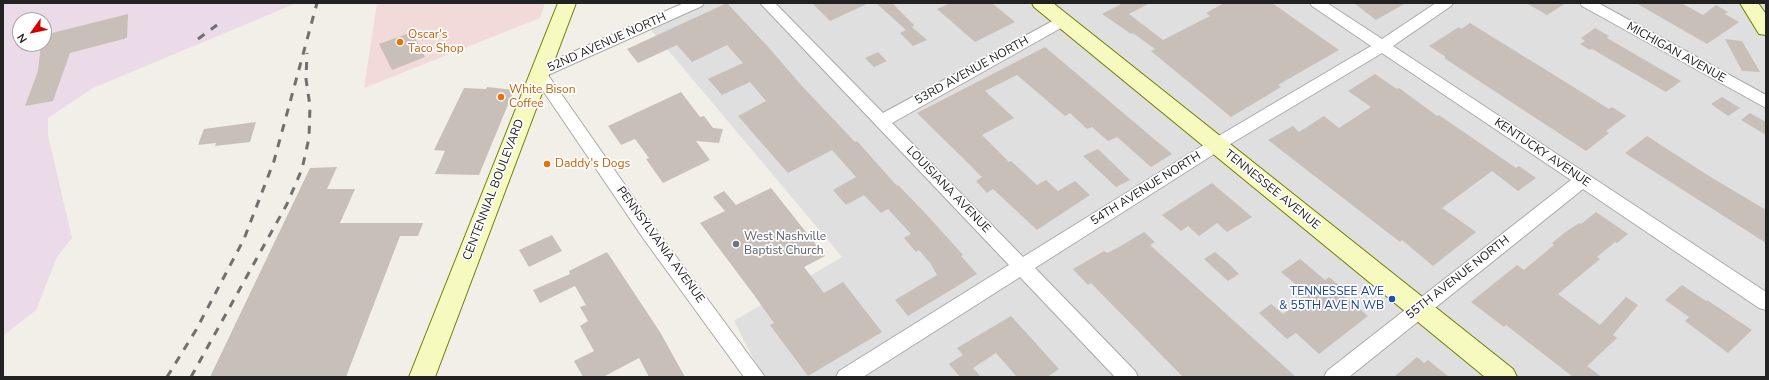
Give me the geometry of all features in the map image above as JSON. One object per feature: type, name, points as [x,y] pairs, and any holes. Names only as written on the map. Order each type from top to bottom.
[{"type":"street","name":"CENTENNIAL BOULEVARD","points":[[422,377],[492,200],[539,73],[567,3]]},
{"type":"street","name":"52ND AVENUE NORTH","points":[[539,73],[697,3]]},
{"type":"street","name":"LOUISIANA AVENUE","points":[[767,3],[1128,377]]},
{"type":"street","name":"TENNESSEE AVENUE","points":[[1041,3],[1504,377]]},
{"type":"street","name":"KENTUCKY AVENUE","points":[[1317,3],[1766,302]]},
{"type":"street","name":"54TH AVENUE NORTH","points":[[846,377],[1216,145],[1382,46],[1446,3]]},
{"type":"street","name":"MICHIGAN AVENUE","points":[[1587,3],[1766,102]]},
{"type":"street","points":[[1749,3],[1766,29]]},
{"type":"street","name":"53RD AVENUE NORTH","points":[[882,121],[1063,21]]},
{"type":"street","name":"PENNSYLVANIA AVENUE","points":[[539,73],[649,233],[755,377]]},
{"type":"street","name":"55TH AVENUE NORTH","points":[[1334,377],[1419,308],[1583,180]]},
{"type":"shaded area","points":[[3,3],[297,3],[93,88],[48,118],[48,135],[72,238],[57,257],[36,310],[3,336]]},
{"type":"shaded area","points":[[377,3],[545,3],[540,18],[364,88]]},
{"type":"shaded area","points":[[697,3],[1766,3],[1766,377],[763,377],[734,321],[842,257],[647,25]]},
{"type":"building","points":[[727,3],[801,85],[855,142],[857,141],[897,186],[898,185],[927,215],[963,255],[961,256],[977,274],[908,316],[895,300],[937,275],[931,264],[919,250],[916,252],[904,238],[911,234],[888,209],[881,213],[864,195],[846,205],[833,190],[856,177],[832,150],[788,173],[738,116],[766,101],[750,82],[722,95],[708,79],[743,63],[727,45],[692,62],[677,45],[638,63],[627,49]]},
{"type":"building","points":[[812,3],[869,3],[830,21]]},
{"type":"building","points":[[876,3],[892,3],[914,25],[912,27],[927,40],[913,46],[900,33],[906,30]]},
{"type":"building","points":[[950,3],[992,3],[1015,22],[975,42],[937,9]]},
{"type":"building","points":[[1123,3],[1150,3],[1129,14],[1163,40],[1210,16],[1206,13],[1224,3],[1272,3],[1339,50],[1278,85],[1281,87],[1231,117],[1151,51],[1155,49],[1133,33],[1131,34],[1102,14]]},
{"type":"building","points":[[1354,3],[1406,3],[1376,20]]},
{"type":"building","points":[[1526,3],[1566,3],[1547,15]]},
{"type":"building","points":[[1636,3],[1681,3],[1703,15],[1716,5],[1728,12],[1725,14],[1739,22],[1707,44]]},
{"type":"building","points":[[128,14],[127,38],[70,53],[53,101],[25,106],[38,71],[40,52],[52,52],[52,33]]},
{"type":"building","points":[[1470,23],[1609,109],[1612,107],[1626,116],[1606,131],[1609,133],[1586,151],[1444,58],[1446,57],[1429,46],[1459,27],[1461,29]]},
{"type":"building","points":[[1595,28],[1609,36],[1607,38],[1681,81],[1666,92],[1592,49],[1590,50],[1580,44],[1585,41],[1581,38]]},
{"type":"building","points":[[412,32],[425,57],[392,70],[379,44]]},
{"type":"building","points":[[1725,39],[1742,41],[1760,72],[1742,71]]},
{"type":"building","points":[[1045,47],[1172,154],[1151,167],[1117,137],[1108,141],[1092,127],[1087,129],[1070,113],[1065,116],[1017,75],[985,91],[1014,118],[982,135],[1009,162],[1011,161],[1037,185],[1046,180],[1058,191],[1075,181],[1090,195],[1037,230],[993,189],[987,193],[976,181],[982,177],[917,113]]},
{"type":"building","points":[[878,52],[887,61],[874,67],[865,58]]},
{"type":"building","points":[[1375,74],[1397,89],[1399,88],[1437,116],[1439,115],[1516,168],[1519,166],[1536,178],[1518,191],[1492,171],[1442,208],[1476,232],[1433,266],[1402,240],[1400,242],[1268,140],[1293,126],[1299,132],[1324,116],[1339,128],[1371,107],[1348,91]]},
{"type":"building","points":[[487,87],[514,90],[479,175],[435,174],[445,151],[434,150],[464,88],[486,89]]},
{"type":"building","points":[[681,92],[700,117],[704,116],[713,128],[723,129],[719,143],[696,141],[710,160],[663,183],[646,159],[649,158],[635,139],[621,145],[608,126]]},
{"type":"building","points":[[1722,97],[1740,108],[1728,116],[1711,104]]},
{"type":"building","points":[[1750,113],[1766,122],[1766,135],[1741,120]]},
{"type":"building","points":[[256,122],[250,142],[215,146],[216,143],[198,145],[204,129]]},
{"type":"building","points":[[1647,136],[1709,176],[1766,210],[1766,243],[1625,153]]},
{"type":"building","points":[[1098,149],[1130,180],[1116,187],[1083,156]]},
{"type":"building","points":[[337,167],[327,189],[355,189],[340,223],[423,223],[418,236],[400,236],[346,377],[210,377],[310,168]]},
{"type":"building","points":[[1212,183],[1252,217],[1227,232],[1217,223],[1199,236],[1188,226],[1181,231],[1162,215]]},
{"type":"building","points":[[771,188],[825,256],[804,267],[824,293],[843,282],[882,332],[808,376],[770,325],[774,323],[700,223],[725,211],[713,197],[724,191],[736,205]]},
{"type":"building","points":[[1596,212],[1628,234],[1617,243],[1615,242],[1597,257],[1600,259],[1558,294],[1600,325],[1626,297],[1638,305],[1613,335],[1617,338],[1587,366],[1602,377],[1573,377],[1506,325],[1504,327],[1471,302],[1517,265],[1524,270],[1554,245],[1552,243],[1564,233],[1579,223],[1581,224]]},
{"type":"building","points":[[1144,232],[1155,242],[1150,245],[1296,377],[1183,377],[1091,283],[1088,285],[1073,269],[1104,251],[1107,253],[1119,247]]},
{"type":"building","points":[[552,235],[562,251],[529,267],[519,250]]},
{"type":"building","points":[[607,252],[660,332],[685,377],[649,377],[639,358],[603,377],[583,377],[574,361],[594,351],[580,326],[588,321],[580,307],[586,305],[575,286],[540,303],[533,290],[570,274],[569,271]]},
{"type":"building","points":[[1215,252],[1239,274],[1228,281],[1204,259]]},
{"type":"building","points":[[1300,259],[1325,280],[1329,277],[1347,292],[1343,295],[1368,316],[1319,354],[1296,333],[1287,339],[1259,313],[1271,304],[1283,314],[1303,299],[1301,297],[1306,293],[1281,272]]},
{"type":"building","points":[[1682,285],[1752,330],[1728,353],[1685,321],[1689,317],[1665,300]]},
{"type":"building","points":[[1011,316],[1059,369],[1047,377],[1017,377],[996,353],[973,368],[981,377],[960,377],[949,364],[963,355],[957,348]]},
{"type":"building","points":[[1417,357],[1424,363],[1428,360],[1449,377],[1394,377]]},
{"type":"railway","points":[[167,377],[196,330],[244,239],[274,161],[317,3]]},
{"type":"railway","points":[[198,39],[217,25]]},
{"type":"railway","points":[[191,377],[287,204],[302,169],[309,138],[310,106],[306,79],[307,53]]},
{"type":"place","name":"Oscar's Taco Shop","points":[[400,42]]},
{"type":"place","name":"White Bison Coffee","points":[[501,97]]},
{"type":"place","name":"Daddy's Dogs","points":[[547,164]]},
{"type":"place","name":"West Nashville Baptist Church","points":[[736,244]]},
{"type":"place","name":"TENNESSEE AVE & 55TH AVE N WB","points":[[1392,299]]}]
